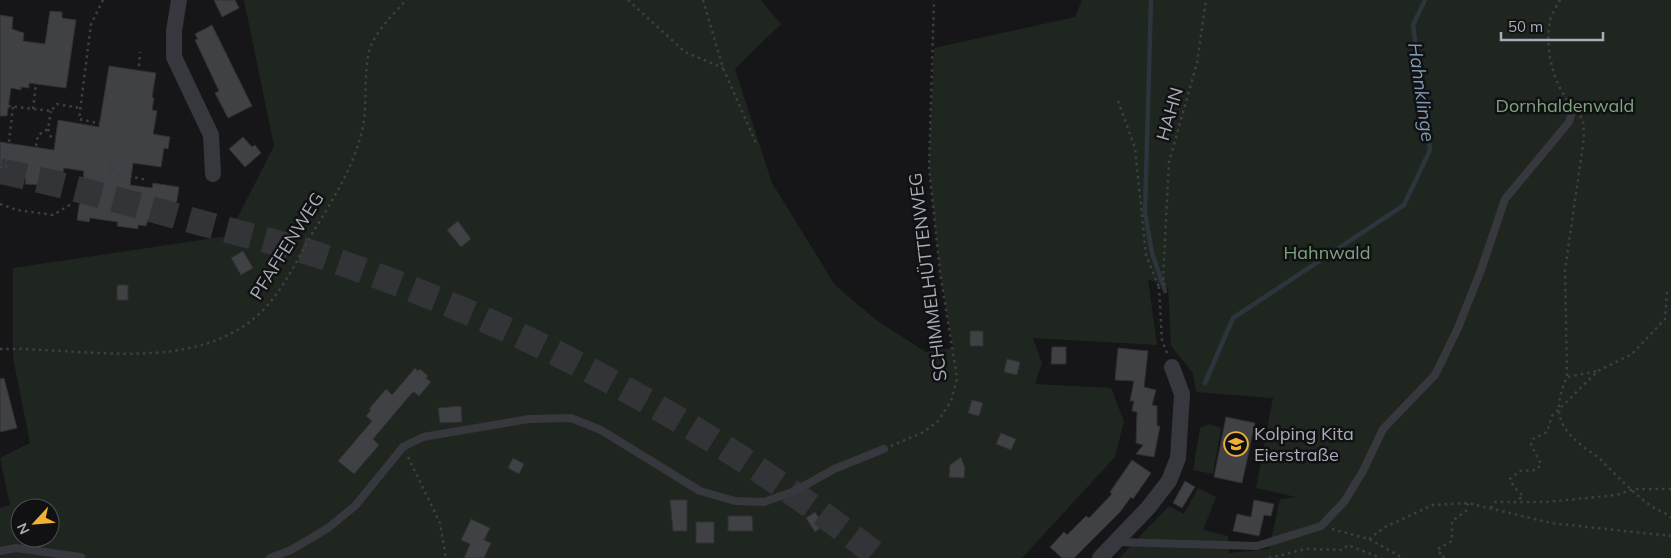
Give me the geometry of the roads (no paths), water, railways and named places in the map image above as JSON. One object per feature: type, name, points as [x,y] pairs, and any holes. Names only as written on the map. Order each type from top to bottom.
[{"type":"street","points":[[179,0],[174,31],[174,57],[211,135],[213,174]]},
{"type":"street","points":[[1100,558],[1148,508],[1169,481],[1178,458],[1182,394],[1172,367]]},
{"type":"lane","points":[[1116,542],[1257,546],[1321,526],[1344,502],[1363,471],[1383,429],[1392,417],[1435,375],[1451,343],[1481,270],[1505,199],[1569,122],[1573,108]]},
{"type":"lane","points":[[270,558],[291,550],[328,528],[348,512],[403,447],[424,437],[529,419],[571,418],[601,430],[700,491],[735,501],[764,502],[795,491],[834,470],[884,449]]},
{"type":"lane","points":[[0,551],[16,548],[81,557]]},
{"type":"waterway","points":[[1151,0],[1145,213],[1152,253],[1165,291]]},
{"type":"waterway","name":"Hahnklinge","points":[[1205,383],[1233,318],[1404,205],[1430,150],[1413,25],[1425,0]]},
{"type":"tunnel","points":[[0,171],[50,182],[305,251],[412,289],[483,319],[553,352],[689,426],[755,467],[819,511],[880,558]]},
{"type":"place","name":"Kolping Kita Eierstraße","points":[[1236,444]]},
{"type":"park label","name":"Dornhaldenwald","points":[[1565,106]]},
{"type":"park label","name":"Hahnwald","points":[[1327,253]]}]
